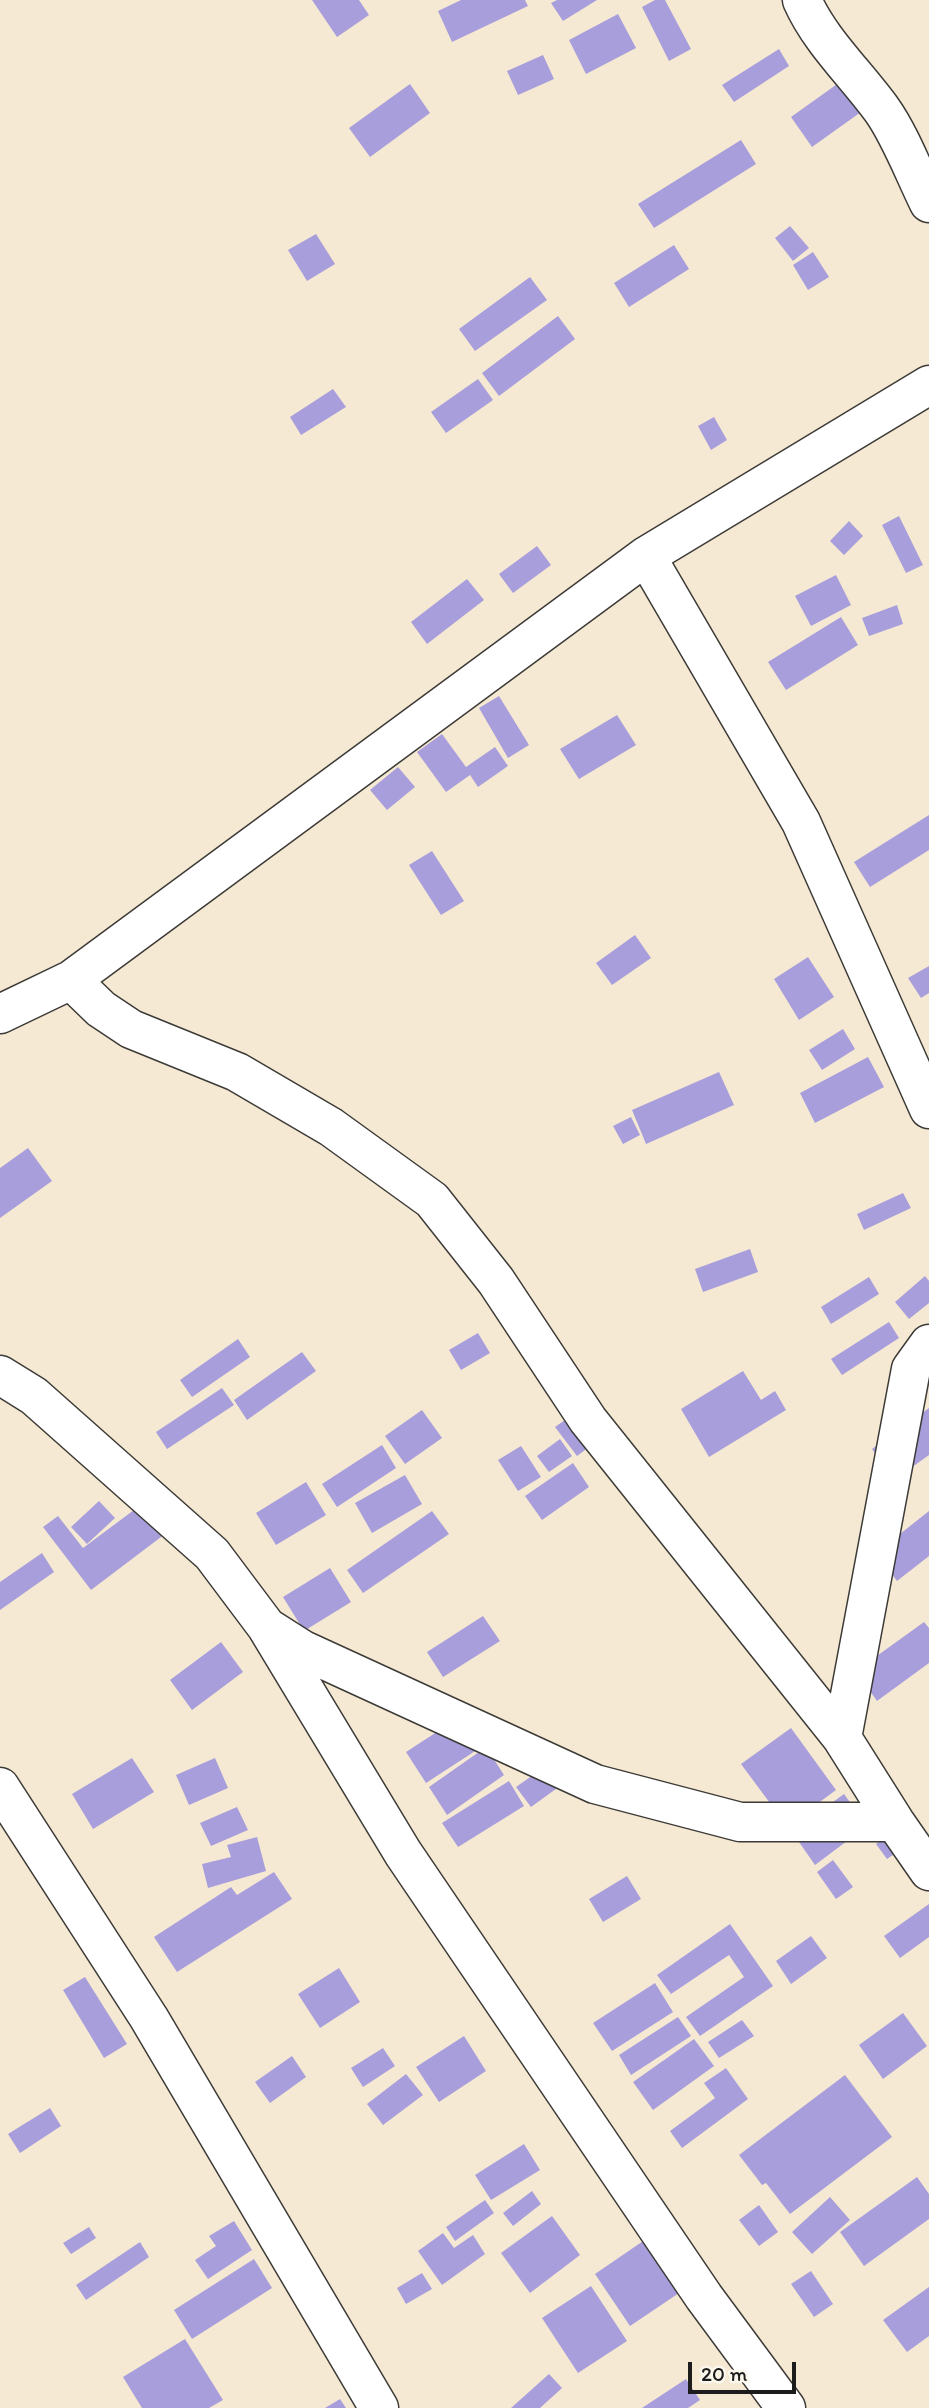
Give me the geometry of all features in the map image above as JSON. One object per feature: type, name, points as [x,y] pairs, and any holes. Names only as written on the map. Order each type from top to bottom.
[{"type":"street","points":[[802,0],[806,11],[884,113],[929,203]]},
{"type":"street","points":[[0,1014],[71,981],[646,556],[929,385]]},
{"type":"street","points":[[646,556],[801,822],[929,1108]]},
{"type":"street","points":[[71,981],[102,1009],[131,1029],[237,1072],[331,1127],[432,1200],[496,1281],[588,1420],[842,1738],[929,1871]]},
{"type":"street","points":[[842,1738],[911,1369],[929,1344]]},
{"type":"street","points":[[0,1375],[34,1396],[212,1554],[265,1626],[403,1853],[704,2297],[786,2408]]},
{"type":"street","points":[[265,1626],[303,1650],[596,1784],[740,1822],[895,1822]]},
{"type":"street","points":[[0,1787],[149,2018],[379,2408]]},
{"type":"building","points":[[312,0],[359,0],[369,15],[337,37]]},
{"type":"building","points":[[461,0],[525,0],[528,6],[452,42],[438,11]]},
{"type":"building","points":[[557,0],[597,0],[563,21],[551,3]]},
{"type":"building","points":[[655,0],[665,0],[691,49],[669,61],[642,7]]},
{"type":"building","points":[[618,14],[636,48],[586,74],[569,40]]},
{"type":"building","points":[[779,49],[789,66],[734,102],[722,85]]},
{"type":"building","points":[[543,55],[554,79],[518,95],[507,71]]},
{"type":"building","points":[[847,77],[868,107],[812,147],[791,117]]},
{"type":"building","points":[[410,84],[430,113],[370,157],[349,128]]},
{"type":"building","points":[[741,140],[756,164],[654,228],[638,204]]},
{"type":"building","points":[[790,226],[809,248],[793,261],[775,238]]},
{"type":"building","points":[[316,234],[335,264],[307,281],[288,250]]},
{"type":"building","points":[[674,245],[689,269],[629,307],[614,283]]},
{"type":"building","points":[[813,252],[829,277],[808,290],[793,265]]},
{"type":"building","points":[[530,277],[547,300],[475,351],[459,329]]},
{"type":"building","points":[[558,316],[575,339],[499,396],[482,373]]},
{"type":"building","points":[[478,379],[493,400],[446,433],[431,412]]},
{"type":"building","points":[[333,389],[346,407],[301,435],[290,417]]},
{"type":"building","points":[[714,417],[727,440],[711,450],[698,426]]},
{"type":"building","points":[[899,516],[923,565],[906,573],[882,525]]},
{"type":"building","points":[[849,521],[863,536],[844,555],[830,541]]},
{"type":"building","points":[[537,546],[551,565],[513,593],[499,574]]},
{"type":"building","points":[[836,575],[851,605],[811,626],[795,596]]},
{"type":"building","points":[[467,579],[484,600],[427,644],[411,622]]},
{"type":"building","points":[[897,605],[903,624],[869,636],[862,618]]},
{"type":"building","points":[[841,617],[858,645],[786,690],[768,662]]},
{"type":"building","points":[[499,696],[529,745],[508,758],[479,708]]},
{"type":"building","points":[[617,715],[636,745],[579,779],[560,749]]},
{"type":"building","points":[[442,734],[466,767],[495,747],[508,766],[478,787],[470,775],[446,792],[417,752]]},
{"type":"building","points":[[398,767],[415,787],[387,810],[370,790]]},
{"type":"building","points":[[929,815],[929,850],[870,887],[854,862]]},
{"type":"building","points":[[432,851],[464,901],[441,915],[409,865]]},
{"type":"building","points":[[635,935],[651,958],[612,985],[596,963]]},
{"type":"building","points":[[808,957],[834,997],[799,1020],[774,979]]},
{"type":"building","points":[[929,966],[929,993],[921,998],[908,978]]},
{"type":"building","points":[[843,1029],[855,1049],[822,1070],[809,1050]]},
{"type":"building","points":[[868,1057],[884,1087],[815,1123],[800,1093]]},
{"type":"building","points":[[719,1072],[734,1105],[646,1144],[632,1110]]},
{"type":"building","points":[[631,1117],[640,1135],[623,1144],[613,1126]]},
{"type":"building","points":[[28,1148],[52,1181],[0,1218],[0,1168]]},
{"type":"building","points":[[903,1193],[911,1208],[864,1230],[857,1214]]},
{"type":"building","points":[[750,1249],[758,1272],[703,1292],[695,1269]]},
{"type":"building","points":[[925,1276],[929,1281],[929,1303],[909,1319],[895,1302]]},
{"type":"building","points":[[869,1277],[879,1294],[831,1324],[821,1307]]},
{"type":"building","points":[[889,1322],[899,1338],[842,1375],[831,1359]]},
{"type":"building","points":[[478,1333],[490,1353],[461,1370],[449,1350]]},
{"type":"building","points":[[238,1339],[250,1357],[192,1397],[180,1380]]},
{"type":"building","points":[[302,1352],[316,1371],[247,1420],[234,1400]]},
{"type":"building","points":[[743,1371],[761,1400],[775,1391],[786,1410],[709,1457],[681,1409]]},
{"type":"building","points":[[222,1388],[234,1405],[167,1449],[156,1432]]},
{"type":"building","points":[[929,1408],[929,1455],[894,1480],[872,1449]]},
{"type":"building","points":[[422,1410],[442,1438],[405,1464],[385,1436]]},
{"type":"building","points":[[572,1415],[593,1444],[577,1456],[555,1427]]},
{"type":"building","points":[[560,1439],[572,1456],[549,1472],[537,1456]]},
{"type":"building","points":[[382,1445],[396,1468],[337,1507],[322,1484]]},
{"type":"building","points":[[521,1446],[541,1477],[518,1491],[498,1460]]},
{"type":"building","points":[[573,1463],[589,1487],[542,1520],[525,1496]]},
{"type":"building","points":[[405,1475],[422,1504],[372,1533],[355,1503]]},
{"type":"building","points":[[306,1482],[326,1515],[276,1545],[256,1513]]},
{"type":"building","points":[[99,1501],[115,1518],[87,1544],[71,1527]]},
{"type":"building","points":[[142,1504],[165,1534],[91,1590],[43,1527],[58,1516],[83,1548]]},
{"type":"building","points":[[432,1511],[449,1534],[363,1593],[347,1570]]},
{"type":"building","points":[[929,1511],[929,1556],[897,1581],[876,1553]]},
{"type":"building","points":[[42,1553],[54,1572],[0,1610],[0,1582]]},
{"type":"building","points":[[330,1568],[351,1602],[304,1631],[283,1597]]},
{"type":"building","points":[[483,1616],[500,1641],[443,1677],[427,1652]]},
{"type":"building","points":[[924,1622],[929,1628],[929,1663],[877,1701],[856,1671]]},
{"type":"building","points":[[221,1642],[243,1672],[192,1710],[170,1680]]},
{"type":"building","points":[[466,1713],[486,1744],[426,1783],[406,1752]]},
{"type":"building","points":[[791,1728],[836,1790],[787,1826],[741,1764]]},
{"type":"building","points":[[486,1747],[504,1775],[447,1815],[429,1787]]},
{"type":"building","points":[[132,1758],[154,1792],[93,1829],[72,1794]]},
{"type":"building","points":[[215,1758],[228,1788],[189,1805],[176,1775]]},
{"type":"building","points":[[546,1766],[560,1786],[531,1807],[516,1787]]},
{"type":"building","points":[[509,1781],[524,1806],[458,1847],[442,1823]]},
{"type":"building","points":[[844,1794],[867,1826],[815,1865],[792,1832]]},
{"type":"building","points":[[237,1807],[248,1830],[211,1846],[200,1823]]},
{"type":"building","points":[[895,1830],[906,1846],[887,1859],[876,1844]]},
{"type":"building","points":[[257,1837],[266,1871],[208,1888],[202,1864],[231,1857],[227,1845]]},
{"type":"building","points":[[833,1860],[853,1887],[836,1899],[817,1872]]},
{"type":"building","points":[[274,1872],[292,1899],[177,1972],[154,1937],[231,1887],[237,1895]]},
{"type":"building","points":[[627,1876],[641,1899],[603,1922],[589,1899]]},
{"type":"building","points":[[929,1904],[929,1937],[900,1958],[884,1936]]},
{"type":"building","points":[[730,1924],[773,1986],[700,2036],[686,2017],[744,1977],[729,1955],[671,1994],[657,1975]]},
{"type":"building","points":[[811,1936],[827,1958],[791,1984],[776,1961]]},
{"type":"building","points":[[339,1968],[360,2002],[320,2028],[298,1994]]},
{"type":"building","points":[[85,1977],[127,2044],[104,2058],[63,1990]]},
{"type":"building","points":[[655,1983],[673,2012],[612,2051],[593,2023]]},
{"type":"building","points":[[903,2013],[927,2046],[883,2079],[859,2045]]},
{"type":"building","points":[[678,2017],[691,2036],[631,2075],[619,2055]]},
{"type":"building","points":[[742,2020],[754,2036],[719,2058],[708,2042]]},
{"type":"building","points":[[464,2036],[486,2071],[439,2102],[416,2067]]},
{"type":"building","points":[[694,2039],[714,2066],[653,2110],[633,2082]]},
{"type":"building","points":[[383,2048],[395,2066],[363,2087],[351,2068]]},
{"type":"building","points":[[292,2056],[306,2077],[270,2103],[255,2082]]},
{"type":"building","points":[[726,2068],[748,2099],[682,2148],[670,2131],[715,2098],[704,2083]]},
{"type":"building","points":[[406,2074],[423,2095],[383,2125],[367,2104]]},
{"type":"building","points":[[845,2075],[892,2137],[790,2214],[766,2183],[762,2185],[739,2155]]},
{"type":"building","points":[[50,2108],[61,2126],[20,2153],[8,2134]]},
{"type":"building","points":[[524,2144],[540,2170],[491,2200],[475,2175]]},
{"type":"building","points":[[917,2177],[929,2194],[929,2219],[864,2266],[840,2232]]},
{"type":"building","points":[[532,2191],[541,2204],[513,2226],[503,2213]]},
{"type":"building","points":[[830,2197],[850,2220],[812,2254],[792,2232]]},
{"type":"building","points":[[485,2200],[494,2213],[455,2241],[446,2227]]},
{"type":"building","points":[[759,2205],[778,2232],[759,2246],[739,2220]]},
{"type":"building","points":[[552,2216],[580,2255],[530,2293],[501,2253]]},
{"type":"building","points":[[234,2221],[252,2250],[208,2279],[195,2260],[216,2246],[209,2236]]},
{"type":"building","points":[[89,2227],[96,2238],[71,2254],[63,2243]]},
{"type":"building","points":[[443,2233],[454,2248],[473,2235],[485,2254],[442,2285],[418,2251]]},
{"type":"building","points":[[649,2237],[685,2289],[630,2326],[595,2274]]},
{"type":"building","points":[[140,2242],[149,2257],[86,2300],[76,2285]]},
{"type":"building","points":[[254,2259],[272,2288],[192,2339],[174,2310]]},
{"type":"building","points":[[811,2271],[833,2304],[814,2317],[791,2284]]},
{"type":"building","points":[[422,2273],[432,2289],[406,2304],[397,2288]]},
{"type":"building","points":[[591,2286],[627,2341],[578,2373],[542,2318]]},
{"type":"building","points":[[929,2287],[929,2336],[907,2352],[883,2320]]},
{"type":"building","points":[[185,2339],[223,2400],[209,2408],[142,2408],[123,2377]]},
{"type":"building","points":[[549,2374],[562,2388],[540,2408],[511,2408]]},
{"type":"building","points":[[686,2379],[700,2400],[688,2408],[642,2408]]},
{"type":"building","points":[[340,2399],[346,2408],[325,2408]]}]
